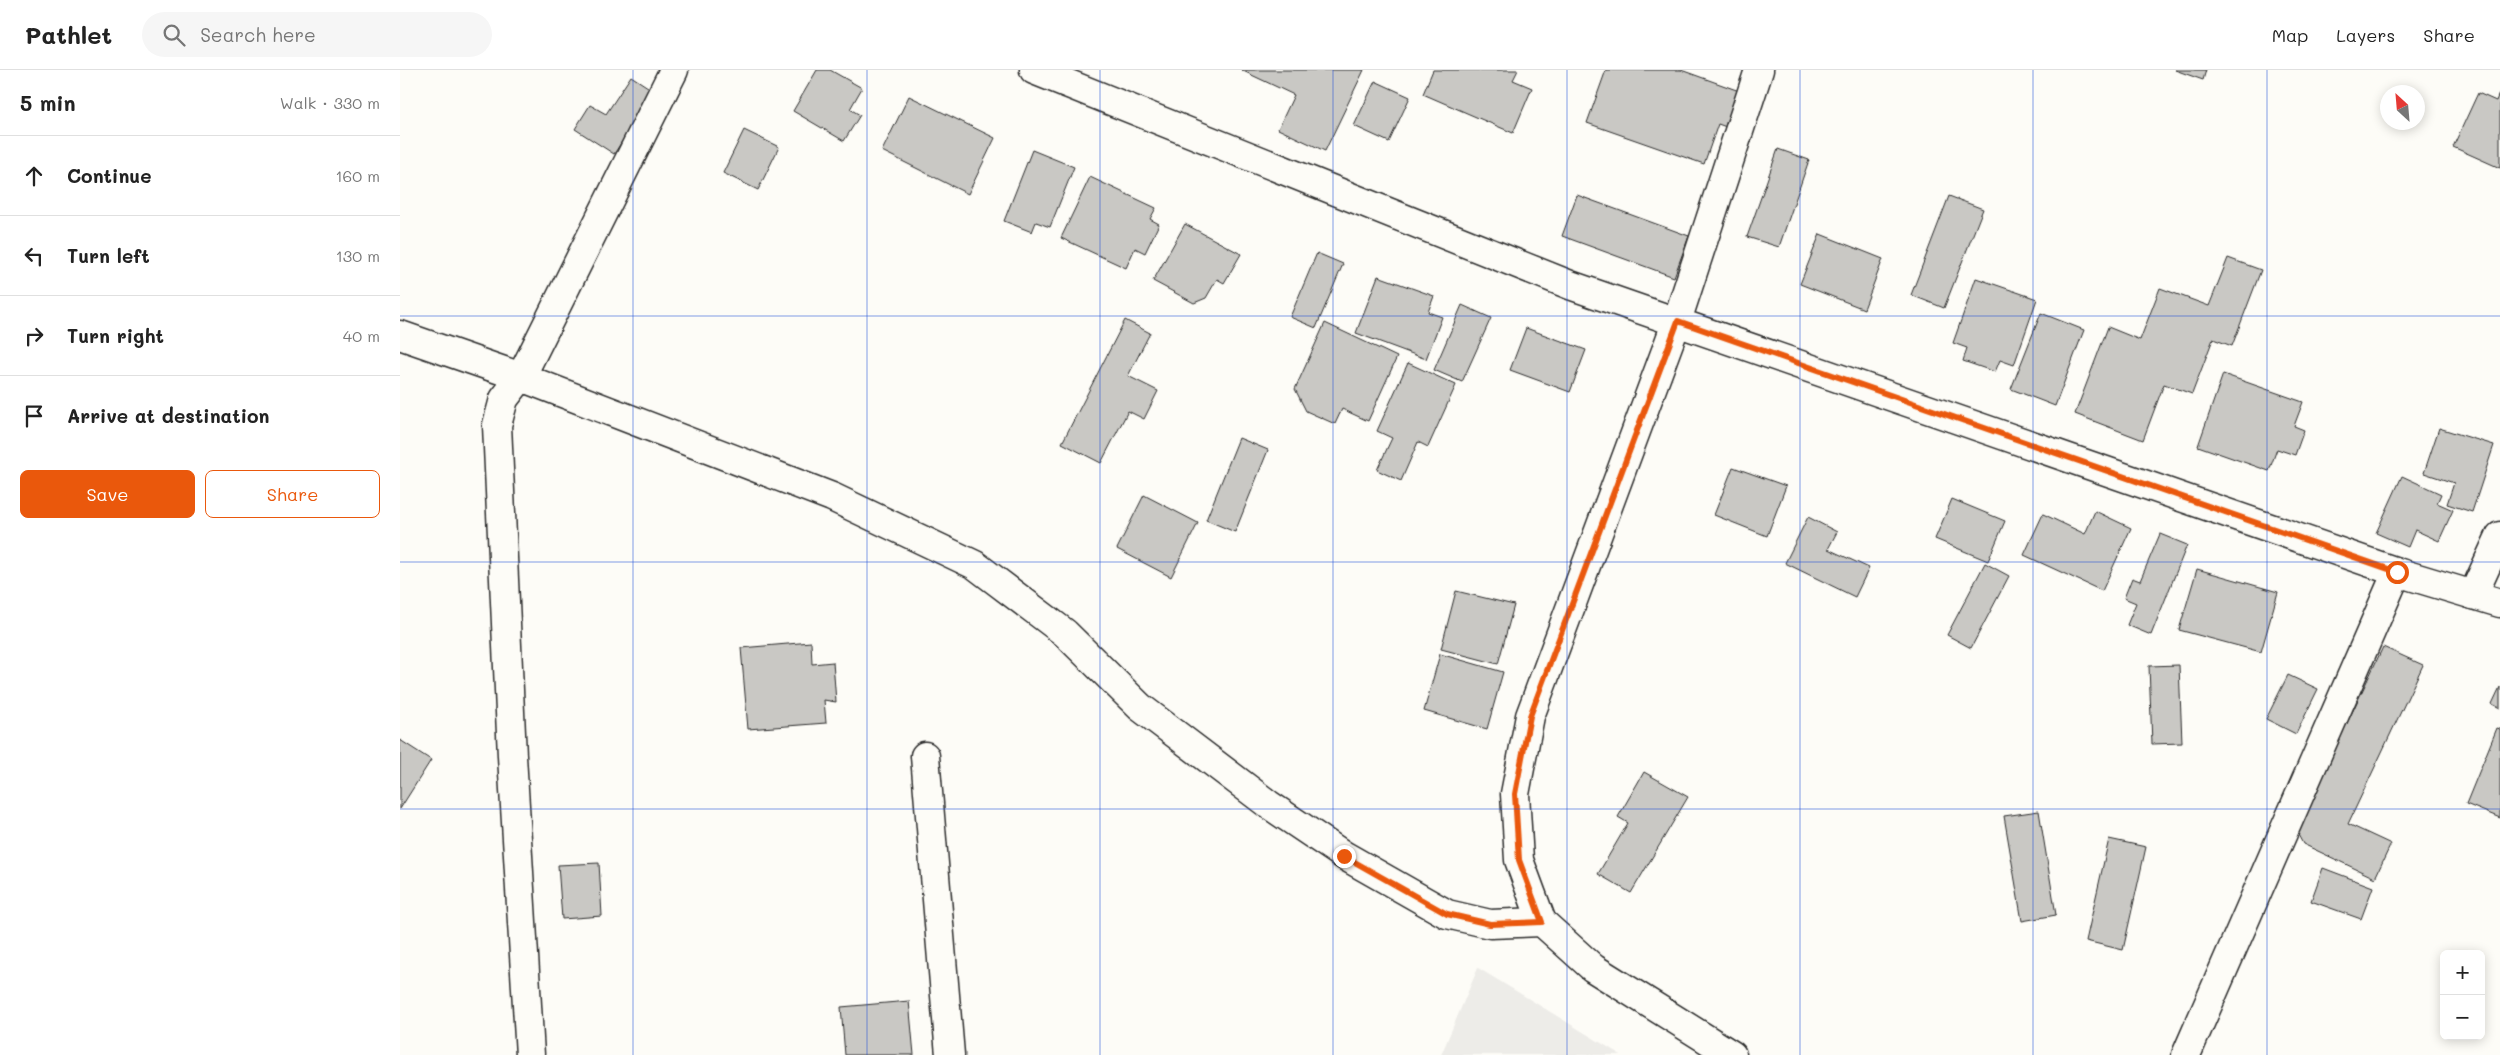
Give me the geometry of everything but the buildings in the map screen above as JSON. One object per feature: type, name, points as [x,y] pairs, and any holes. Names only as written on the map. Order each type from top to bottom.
[{"type":"street","points":[[530,1055],[512,756],[496,426],[504,399],[521,377],[674,70]]},
{"type":"street","points":[[1034,70],[1561,281],[2397,572],[2500,603]]},
{"type":"street","points":[[1732,1055],[1593,968],[1542,922],[1519,860],[1515,794],[1530,716],[1678,321],[1759,70]]},
{"type":"street","points":[[400,335],[521,377],[832,497],[975,565],[1065,632],[1140,707],[1268,804],[1344,856],[1447,914],[1490,924],[1542,922]]},
{"type":"street","points":[[2474,594],[2500,536]]},
{"type":"street","points":[[2186,1055],[2397,572]]},
{"type":"street","points":[[925,756],[950,1055]]},
{"type":"shaded area","points":[[1478,968],[1621,1055],[1441,1055]]},
{"type":"route","points":[[1344,856],[1447,914],[1490,924],[1542,922],[1519,860],[1515,794],[1530,716],[1678,321],[2397,572]]}]
